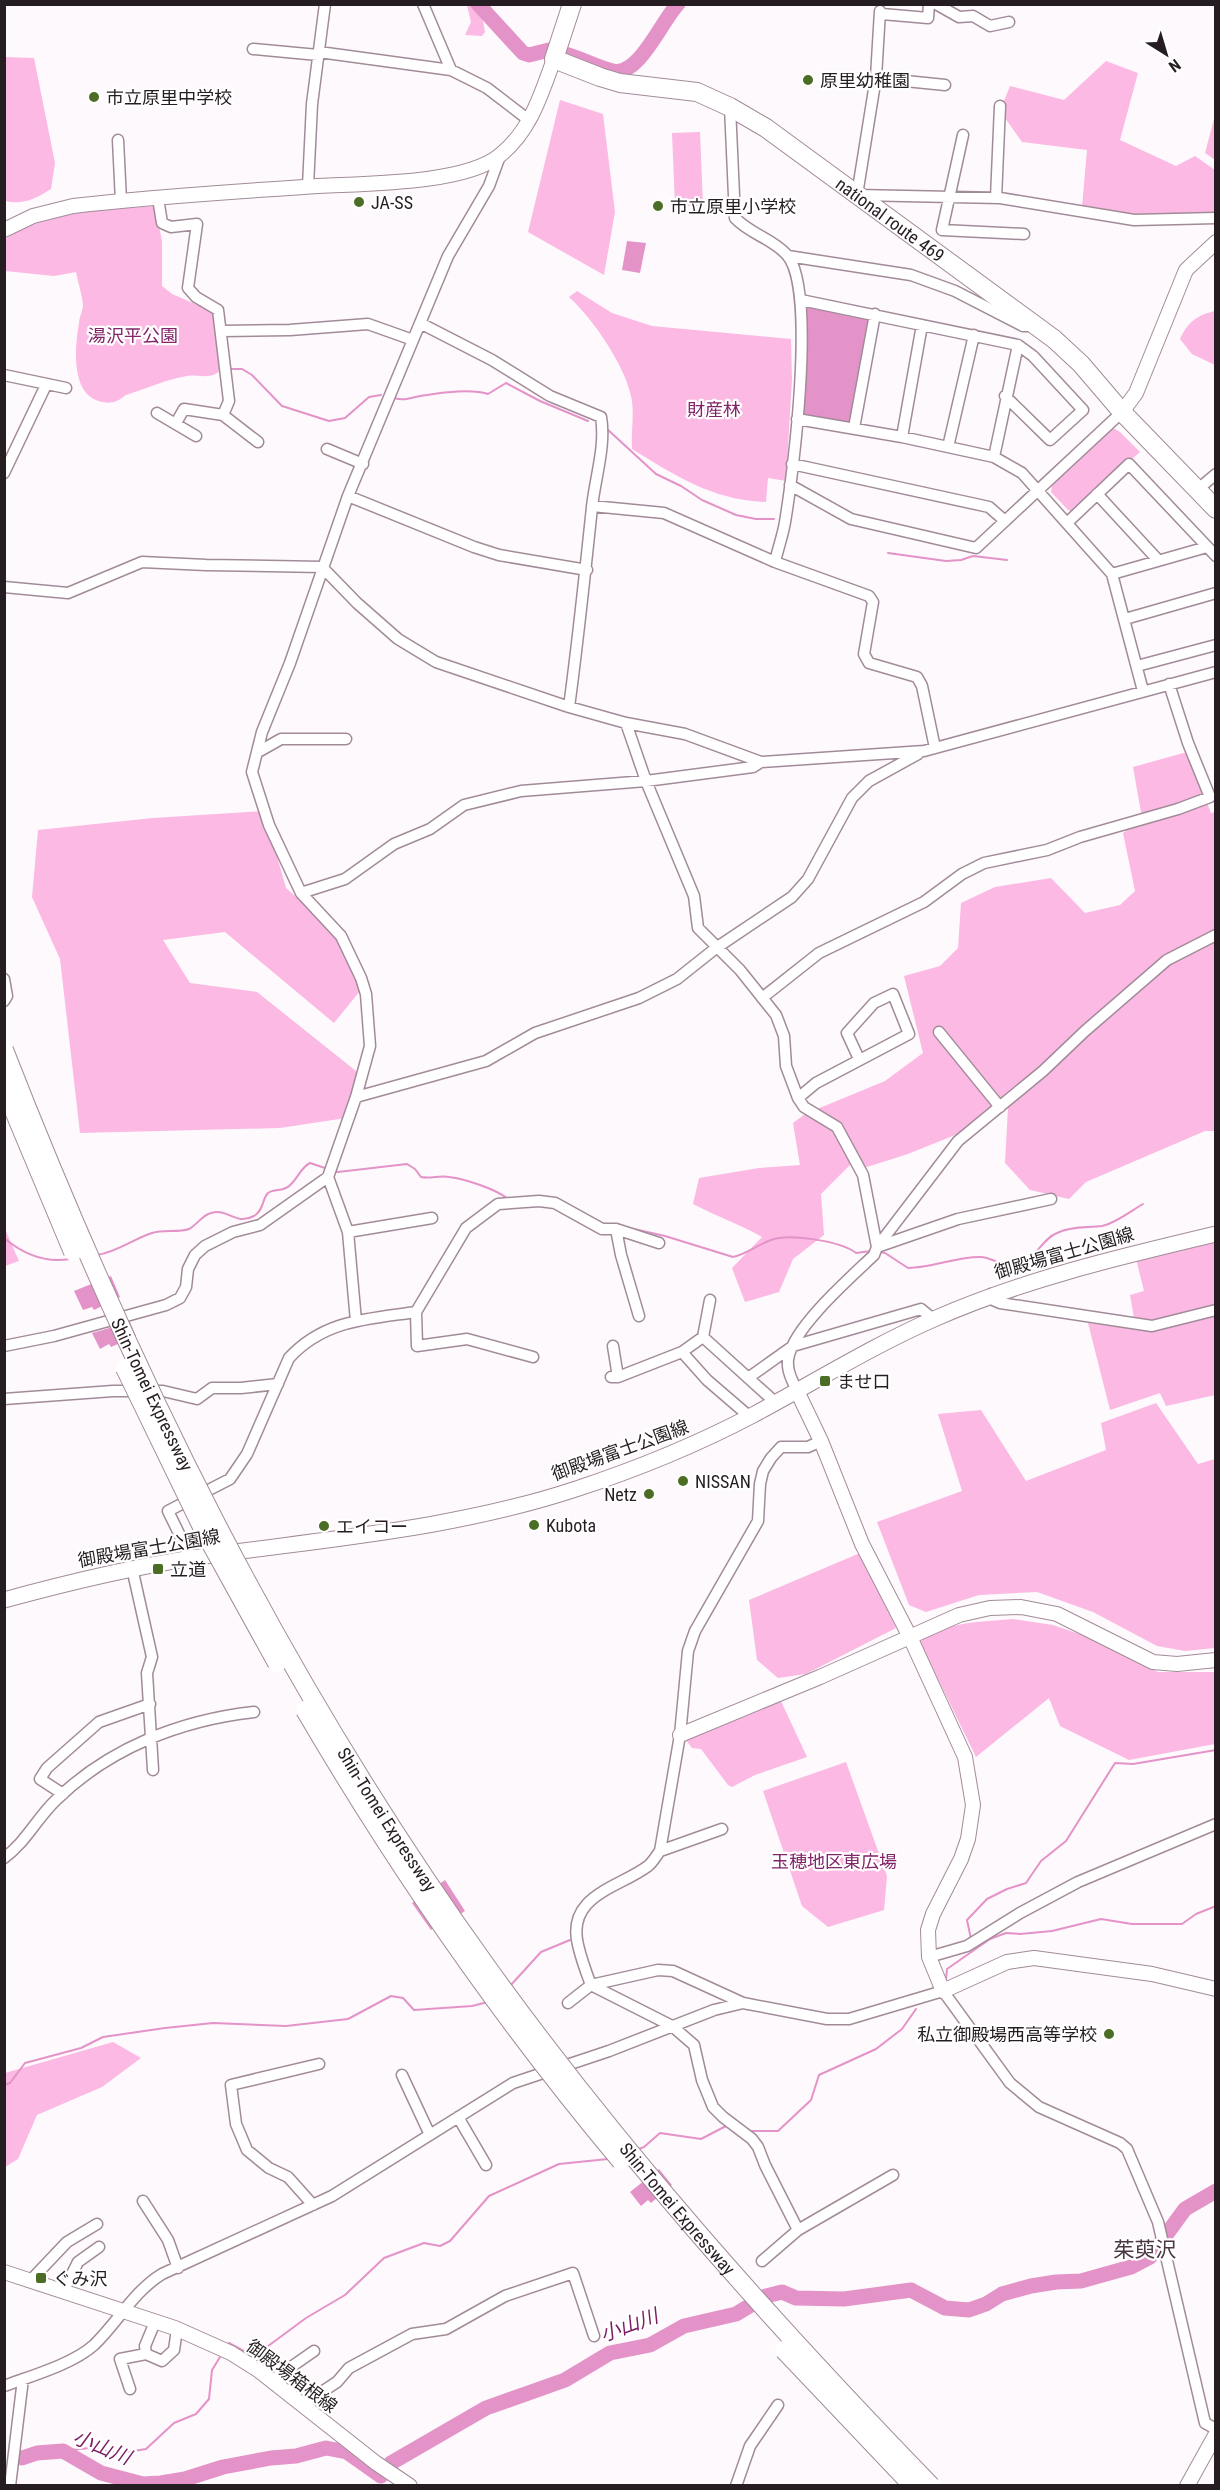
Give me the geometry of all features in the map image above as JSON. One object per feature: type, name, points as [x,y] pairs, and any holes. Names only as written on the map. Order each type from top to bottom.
[{"type":"highway","points":[[554,59],[572,4]]},
{"type":"highway","name":"national route 469","points":[[554,59],[600,78],[697,92],[714,98],[766,128],[1038,327],[1081,364],[1122,412],[1215,509]]},
{"type":"highway","name":"Shin-Tomei Expressway","points":[[4,1050],[82,1242],[181,1456],[216,1526],[292,1665],[374,1799],[486,1967],[590,2104],[746,2288],[931,2486]]},
{"type":"highway","name":"Shin-Tomei Expressway","points":[[4,1087],[117,1352],[204,1531],[305,1710],[400,1863],[477,1977],[580,2112],[744,2305],[913,2486]]},
{"type":"main road","name":"御殿場富士公園線","points":[[4,1600],[132,1568],[368,1535],[448,1522],[513,1508],[618,1475],[703,1440],[933,1319],[991,1294],[1089,1264],[1215,1234]]},
{"type":"street","points":[[308,186],[312,105],[325,4]]},
{"type":"street","points":[[423,4],[451,70]]},
{"type":"street","points":[[929,4],[928,18],[881,12],[876,78],[857,195],[996,198],[1134,220],[1215,218]]},
{"type":"street","points":[[936,4],[959,16],[973,16],[990,26],[1009,22]]},
{"type":"street","points":[[253,49],[318,53],[451,70],[487,88],[530,121]]},
{"type":"street","points":[[4,230],[50,211],[70,206],[446,176],[480,168],[500,156],[530,121],[539,103],[554,59]]},
{"type":"street","points":[[876,78],[945,85]]},
{"type":"street","points":[[996,198],[1000,106]]},
{"type":"street","points":[[730,107],[735,218],[744,227],[788,256],[911,275],[955,291],[1023,326],[1038,327]]},
{"type":"street","points":[[963,135],[942,230],[1024,234]]},
{"type":"street","points":[[118,140],[121,201]]},
{"type":"street","points":[[4,1346],[54,1336],[173,1302],[180,1298],[186,1287],[188,1269],[195,1255],[205,1246],[233,1232],[260,1225],[328,1176],[356,1097],[370,1046],[366,994],[341,936],[301,893],[259,798],[252,772],[262,732],[290,663],[348,496],[448,256],[489,186],[500,156]]},
{"type":"street","points":[[158,198],[162,223],[171,227],[197,224],[188,288],[196,297],[218,310],[229,401],[223,414]]},
{"type":"street","points":[[790,485],[851,519],[975,548],[1122,412],[1136,393],[1186,270],[1215,242]]},
{"type":"street","points":[[775,562],[785,524],[803,345],[801,300],[788,256]]},
{"type":"street","points":[[801,300],[1018,345],[1033,356],[1083,410],[1050,440],[1005,396]]},
{"type":"street","points":[[854,429],[875,314]]},
{"type":"street","points":[[420,323],[492,360],[550,396],[601,417],[604,430],[592,506],[587,570],[569,707]]},
{"type":"street","points":[[221,331],[290,330],[368,324],[413,340]]},
{"type":"street","points":[[902,437],[922,325]]},
{"type":"street","points":[[948,447],[974,335]]},
{"type":"street","points":[[994,457],[1005,396],[1018,345]]},
{"type":"street","points":[[4,375],[66,388]]},
{"type":"street","points":[[4,473],[46,385]]},
{"type":"street","points":[[176,423],[184,409],[223,414],[258,442]]},
{"type":"street","points":[[156,413],[196,436]]},
{"type":"street","points":[[796,419],[902,437],[994,457],[1022,473],[1112,574],[1143,691]]},
{"type":"street","points":[[327,449],[363,464]]},
{"type":"street","points":[[792,464],[988,507],[1005,520]]},
{"type":"street","points":[[1068,522],[1129,464],[1215,556]]},
{"type":"street","points":[[1197,490],[1215,474]]},
{"type":"street","points":[[1097,494],[1158,560]]},
{"type":"street","points":[[348,496],[499,555],[587,570]]},
{"type":"street","points":[[592,506],[664,513],[775,562],[869,596],[873,602],[864,654],[869,663],[917,677],[922,686],[929,749]]},
{"type":"street","points":[[1112,574],[1207,547]]},
{"type":"street","points":[[4,587],[68,593],[142,562],[206,566],[322,567],[398,639],[436,662],[569,707],[626,723],[685,734],[761,762],[929,749],[1215,672]]},
{"type":"street","points":[[1125,619],[1215,593]]},
{"type":"street","points":[[1137,666],[1215,645]]},
{"type":"street","points":[[762,998],[819,953],[924,902],[962,874],[984,863],[1047,850],[1080,837],[1210,797],[1188,743],[1169,684]]},
{"type":"street","points":[[626,723],[646,781],[694,896],[698,928],[740,970],[776,1015],[781,1026],[786,1066],[798,1098],[804,1107],[837,1127],[863,1175],[877,1247]]},
{"type":"street","points":[[258,752],[281,739],[346,739]]},
{"type":"street","points":[[356,1097],[486,1061],[535,1033],[639,998],[676,979],[716,948],[792,897],[808,879],[852,798],[869,781],[929,749]]},
{"type":"street","points":[[301,893],[345,879],[394,844],[430,829],[464,805],[520,791],[646,781],[753,767],[761,762]]},
{"type":"street","points":[[1215,935],[1167,960],[958,1141],[877,1247],[874,1255],[808,1322],[788,1356],[788,1369],[821,1441],[862,1544],[909,1637],[965,1757],[973,1805],[968,1839],[961,1859],[933,1914],[928,1930],[930,1958],[943,1991],[1010,2083],[1039,2107],[1120,2143],[1127,2150],[1158,2222],[1205,2423],[1215,2429]]},
{"type":"street","points":[[4,979],[8,996],[4,1001]]},
{"type":"street","points":[[798,1098],[816,1083],[909,1034],[893,994],[874,1003],[847,1033],[858,1059]]},
{"type":"street","points":[[939,1032],[1000,1107]]},
{"type":"street","points":[[328,1176],[348,1232],[356,1321]]},
{"type":"street","points":[[877,1247],[958,1219],[1051,1199]]},
{"type":"street","points":[[533,1357],[467,1339],[417,1346],[416,1312],[466,1228],[498,1204],[538,1201],[555,1203],[602,1229],[616,1229],[659,1243]]},
{"type":"street","points":[[348,1232],[432,1218]]},
{"type":"street","points":[[616,1229],[621,1255],[639,1316]]},
{"type":"street","points":[[991,1294],[993,1300],[1000,1303],[1152,1326],[1215,1311]]},
{"type":"street","points":[[613,1346],[615,1377],[682,1352],[703,1337],[710,1300]]},
{"type":"street","points":[[748,1378],[793,1346],[921,1309],[933,1319]]},
{"type":"street","points":[[191,1558],[168,1511],[230,1479],[247,1454],[289,1359],[317,1334],[356,1321],[416,1312]]},
{"type":"street","points":[[703,1337],[776,1403]]},
{"type":"street","points":[[682,1352],[707,1380],[750,1417]]},
{"type":"street","points":[[4,1399],[114,1391],[163,1391],[197,1399],[212,1388],[242,1388],[278,1384]]},
{"type":"street","points":[[798,2230],[758,2147],[752,2139],[713,2107],[702,2080],[694,2045],[672,2026],[591,1985],[577,1943],[577,1921],[585,1906],[594,1896],[649,1865],[660,1851],[680,1735],[687,1651],[695,1630],[758,1521],[760,1484],[763,1471],[771,1458],[781,1447],[808,1447],[821,1441]]},
{"type":"street","points":[[132,1568],[152,1657],[147,1673],[153,1770]]},
{"type":"street","points":[[680,1735],[820,1677],[959,1615],[990,1608],[1021,1607],[1057,1614],[1153,1662],[1177,1664],[1215,1660]]},
{"type":"street","points":[[63,1794],[40,1779],[47,1768],[99,1722],[150,1704]]},
{"type":"street","points":[[4,1858],[31,1833],[46,1809],[112,1755],[152,1736],[221,1715],[254,1712]]},
{"type":"street","points":[[930,1958],[971,1943],[1078,1882],[1215,1824]]},
{"type":"street","points":[[660,1851],[722,1829]]},
{"type":"street","points":[[568,2003],[591,1985],[658,1970],[673,1971],[743,2003],[827,2019],[849,2019],[943,1991],[1006,1962],[1034,1958],[1152,1974],[1215,1989]]},
{"type":"street","points":[[4,2386],[81,2354],[93,2345],[149,2283],[351,2185],[513,2083],[609,2051],[714,2010],[743,2003]]},
{"type":"street","points":[[313,2205],[288,2176],[269,2168],[247,2150],[236,2124],[231,2085],[319,2064]]},
{"type":"street","points":[[402,2075],[430,2135]]},
{"type":"street","points":[[458,2117],[486,2165]]},
{"type":"street","points":[[762,2261],[798,2230],[893,2175]]},
{"type":"street","points":[[143,2201],[168,2240],[178,2268]]},
{"type":"street","points":[[30,2281],[67,2242],[98,2224]]},
{"type":"street","points":[[63,2292],[78,2262],[99,2247]]},
{"type":"street","name":"御殿場箱根線","points":[[6,2270],[30,2281],[177,2329],[231,2353],[258,2370],[376,2463],[409,2485]]},
{"type":"street","points":[[302,2405],[337,2382],[349,2368],[412,2334],[446,2329],[505,2296],[573,2273],[594,2337]]},
{"type":"street","points":[[146,2354],[145,2346],[155,2322]]},
{"type":"street","points":[[130,2390],[120,2359],[146,2354],[162,2361],[174,2350],[177,2329]]},
{"type":"street","points":[[271,2381],[314,2351]]},
{"type":"street","points":[[10,2486],[23,2379]]},
{"type":"street","points":[[736,2486],[750,2446],[778,2405]]},
{"type":"street","points":[[1187,2486],[1215,2434]]},
{"type":"green space","points":[[467,5],[480,5],[485,32],[482,36],[465,35],[471,22]]},
{"type":"green space","points":[[5,57],[34,58],[55,163],[51,189],[23,202],[5,201]]},
{"type":"green space","points":[[1106,61],[1138,73],[1120,140],[1176,166],[1195,156],[1215,170],[1215,221],[1126,218],[1082,207],[1087,150],[1022,142],[1000,111],[1010,86],[1064,100]]},
{"type":"green space","points":[[560,100],[603,114],[615,212],[604,275],[528,232]]},
{"type":"green space","points":[[1215,115],[1215,160],[1205,153]]},
{"type":"green space","points":[[700,132],[703,206],[675,206],[672,133]]},
{"type":"green space","name":"湯沢平公園","points":[[155,206],[162,241],[162,286],[172,294],[214,312],[222,368],[210,376],[179,377],[126,395],[116,401],[101,402],[88,395],[79,377],[76,343],[83,305],[76,272],[54,276],[5,271],[5,239],[22,229],[58,217],[77,213]]},
{"type":"green space","name":"財産林","points":[[577,291],[612,313],[652,326],[791,339],[792,379],[786,481],[768,478],[766,502],[728,497],[695,485],[632,449],[633,407],[629,388],[624,374],[599,331],[569,297]]},
{"type":"green space","points":[[1216,311],[1215,365],[1192,354],[1180,339],[1194,320]]},
{"type":"green space","points":[[1110,426],[1120,432],[1140,452],[1072,511],[1068,510],[1051,492],[1052,486]]},
{"type":"green space","points":[[1187,752],[1211,813],[1215,812],[1215,1131],[1205,1131],[1086,1182],[1069,1199],[1030,1190],[1005,1163],[1008,1108],[960,1133],[908,1154],[867,1167],[853,1162],[821,1194],[824,1235],[793,1259],[779,1292],[745,1302],[732,1268],[762,1237],[693,1204],[699,1178],[759,1168],[800,1165],[793,1123],[805,1114],[885,1081],[923,1053],[904,976],[940,966],[958,948],[961,903],[995,887],[1051,878],[1085,913],[1120,905],[1135,891],[1123,833],[1142,818],[1133,767]]},
{"type":"green space","points":[[264,811],[286,888],[334,930],[364,986],[334,1023],[225,932],[163,940],[190,983],[257,992],[361,1075],[346,1118],[280,1128],[80,1133],[60,959],[32,897],[38,830],[153,818]]},
{"type":"green space","points":[[5,1229],[19,1261],[4,1266]]},
{"type":"green space","points":[[1215,1240],[1215,1395],[1166,1406],[1160,1393],[1110,1410],[1088,1323],[1136,1329],[1130,1295],[1144,1291],[1136,1259]]},
{"type":"green space","points":[[1156,1403],[1198,1464],[1215,1459],[1215,1648],[1185,1651],[1157,1646],[1093,1612],[1037,1592],[979,1595],[926,1612],[909,1605],[877,1522],[962,1491],[938,1414],[981,1410],[1026,1481],[1106,1450],[1101,1423]]},
{"type":"green space","points":[[860,1553],[896,1628],[806,1674],[778,1678],[757,1660],[749,1600]]},
{"type":"green space","points":[[1013,1619],[1053,1625],[1091,1638],[1158,1672],[1215,1672],[1215,1744],[1129,1760],[1060,1726],[1049,1698],[976,1757],[920,1642],[952,1626]]},
{"type":"green space","points":[[780,1699],[807,1757],[755,1775],[732,1787],[728,1785],[701,1749],[692,1748],[685,1739]]},
{"type":"green space","name":"玉穂地区東広場","points":[[846,1762],[887,1876],[884,1910],[828,1927],[802,1906],[763,1791]]},
{"type":"green space","points":[[113,2042],[141,2058],[102,2087],[37,2115],[18,2159],[5,2167],[5,2073]]},
{"type":"shaded area","points":[[627,241],[646,243],[640,273],[622,270]]},
{"type":"shaded area","points":[[806,304],[872,317],[852,425],[800,416],[807,350]]},
{"type":"shaded area","points":[[111,1276],[120,1297],[94,1310],[92,1307],[83,1310],[74,1291]]},
{"type":"shaded area","points":[[130,1322],[136,1336],[111,1347],[109,1344],[100,1349],[92,1333]]},
{"type":"shaded area","points":[[445,1880],[465,1911],[439,1928],[437,1925],[431,1930],[412,1903]]},
{"type":"shaded area","points":[[659,2169],[672,2185],[651,2203],[648,2200],[641,2206],[630,2192]]},
{"type":"waterway","points":[[478,4],[523,53],[529,55],[549,50]]},
{"type":"waterway","points":[[565,54],[613,71],[623,71],[641,57],[678,4]]},
{"type":"waterway","points":[[230,369],[242,369],[252,375],[282,406],[329,421],[345,418],[369,397],[381,395]]},
{"type":"waterway","points":[[394,398],[407,399],[458,392],[488,394],[506,383],[540,401],[588,421]]},
{"type":"waterway","points":[[607,429],[656,474],[681,486],[702,500],[736,515],[756,519],[774,519]]},
{"type":"waterway","points":[[888,553],[946,561],[973,556],[1007,560]]},
{"type":"waterway","points":[[97,1255],[112,1251],[152,1233],[189,1229],[211,1213],[217,1212],[247,1219],[260,1211],[268,1193],[287,1188],[310,1163],[328,1169]]},
{"type":"waterway","points":[[334,1171],[407,1164],[421,1177],[463,1180],[488,1188],[508,1199]]},
{"type":"waterway","points":[[880,1252],[908,1268],[981,1257],[1005,1266],[1019,1266],[1031,1258],[1051,1236],[1074,1228],[1102,1226],[1118,1220],[1143,1204]]},
{"type":"waterway","points":[[625,1227],[665,1236],[733,1257],[771,1240],[789,1237],[827,1242],[856,1253],[871,1251]]},
{"type":"waterway","points":[[4,1238],[19,1249],[35,1256],[52,1260],[70,1259]]},
{"type":"waterway","points":[[971,1939],[967,1920],[987,1899],[1026,1883],[1041,1861],[1066,1841],[1115,1763],[1133,1764],[1216,1750]]},
{"type":"waterway","points":[[946,1980],[947,1969],[990,1939],[1006,1933],[1052,1931],[1101,1919],[1132,1924],[1182,1924],[1196,1914],[1216,1906]]},
{"type":"waterway","points":[[510,1986],[541,1952],[570,1940]]},
{"type":"waterway","points":[[4,2085],[10,2083],[25,2063],[81,2048],[103,2037],[213,2023],[286,2026],[348,2019],[391,1996],[403,1998],[414,2010],[472,2006],[488,2002]]},
{"type":"waterway","points":[[751,2131],[778,2131],[811,2100],[819,2075],[876,2049],[902,2029],[916,2009]]},
{"type":"waterway","points":[[636,2150],[644,2147],[660,2133],[701,2139],[726,2126]]},
{"type":"waterway","points":[[229,2343],[253,2356],[256,2355],[306,2318],[345,2295],[384,2258],[424,2243],[440,2246],[450,2241],[489,2196],[559,2164],[608,2159]]},
{"type":"waterway","name":"小山川","points":[[22,2458],[37,2453],[63,2451],[101,2473],[143,2484],[185,2479],[223,2467],[296,2456],[326,2448],[347,2452],[381,2476],[391,2463],[486,2408],[565,2380],[610,2353],[650,2345],[684,2326],[736,2314],[766,2296],[782,2292],[796,2298],[844,2299],[911,2290],[945,2308],[969,2310],[986,2304],[1002,2294],[1031,2286],[1081,2281],[1131,2267],[1150,2257],[1185,2209],[1216,2191]]},
{"type":"waterway","points":[[63,2451],[89,2448],[121,2453],[146,2449],[174,2423],[196,2414],[209,2399],[212,2370],[220,2357]]},
{"type":"place","name":"原里幼稚園","points":[[808,80]]},
{"type":"place","name":"市立原里中学校","points":[[94,97]]},
{"type":"place","name":"JA-SS","points":[[359,202]]},
{"type":"place","name":"市立原里小学校","points":[[658,206]]},
{"type":"place","name":"ませ口","points":[[825,1381]]},
{"type":"place","name":"NISSAN","points":[[683,1481]]},
{"type":"place","name":"Netz","points":[[649,1494]]},
{"type":"place","name":"Kubota","points":[[534,1525]]},
{"type":"place","name":"エイコー","points":[[324,1526]]},
{"type":"place","name":"立道","points":[[158,1569]]},
{"type":"place","name":"私立御殿場西高等学校","points":[[1109,2034]]},
{"type":"place","name":"ぐみ沢","points":[[41,2278]]},
{"type":"district","name":"茱萸沢","points":[[1145,2250]]}]
